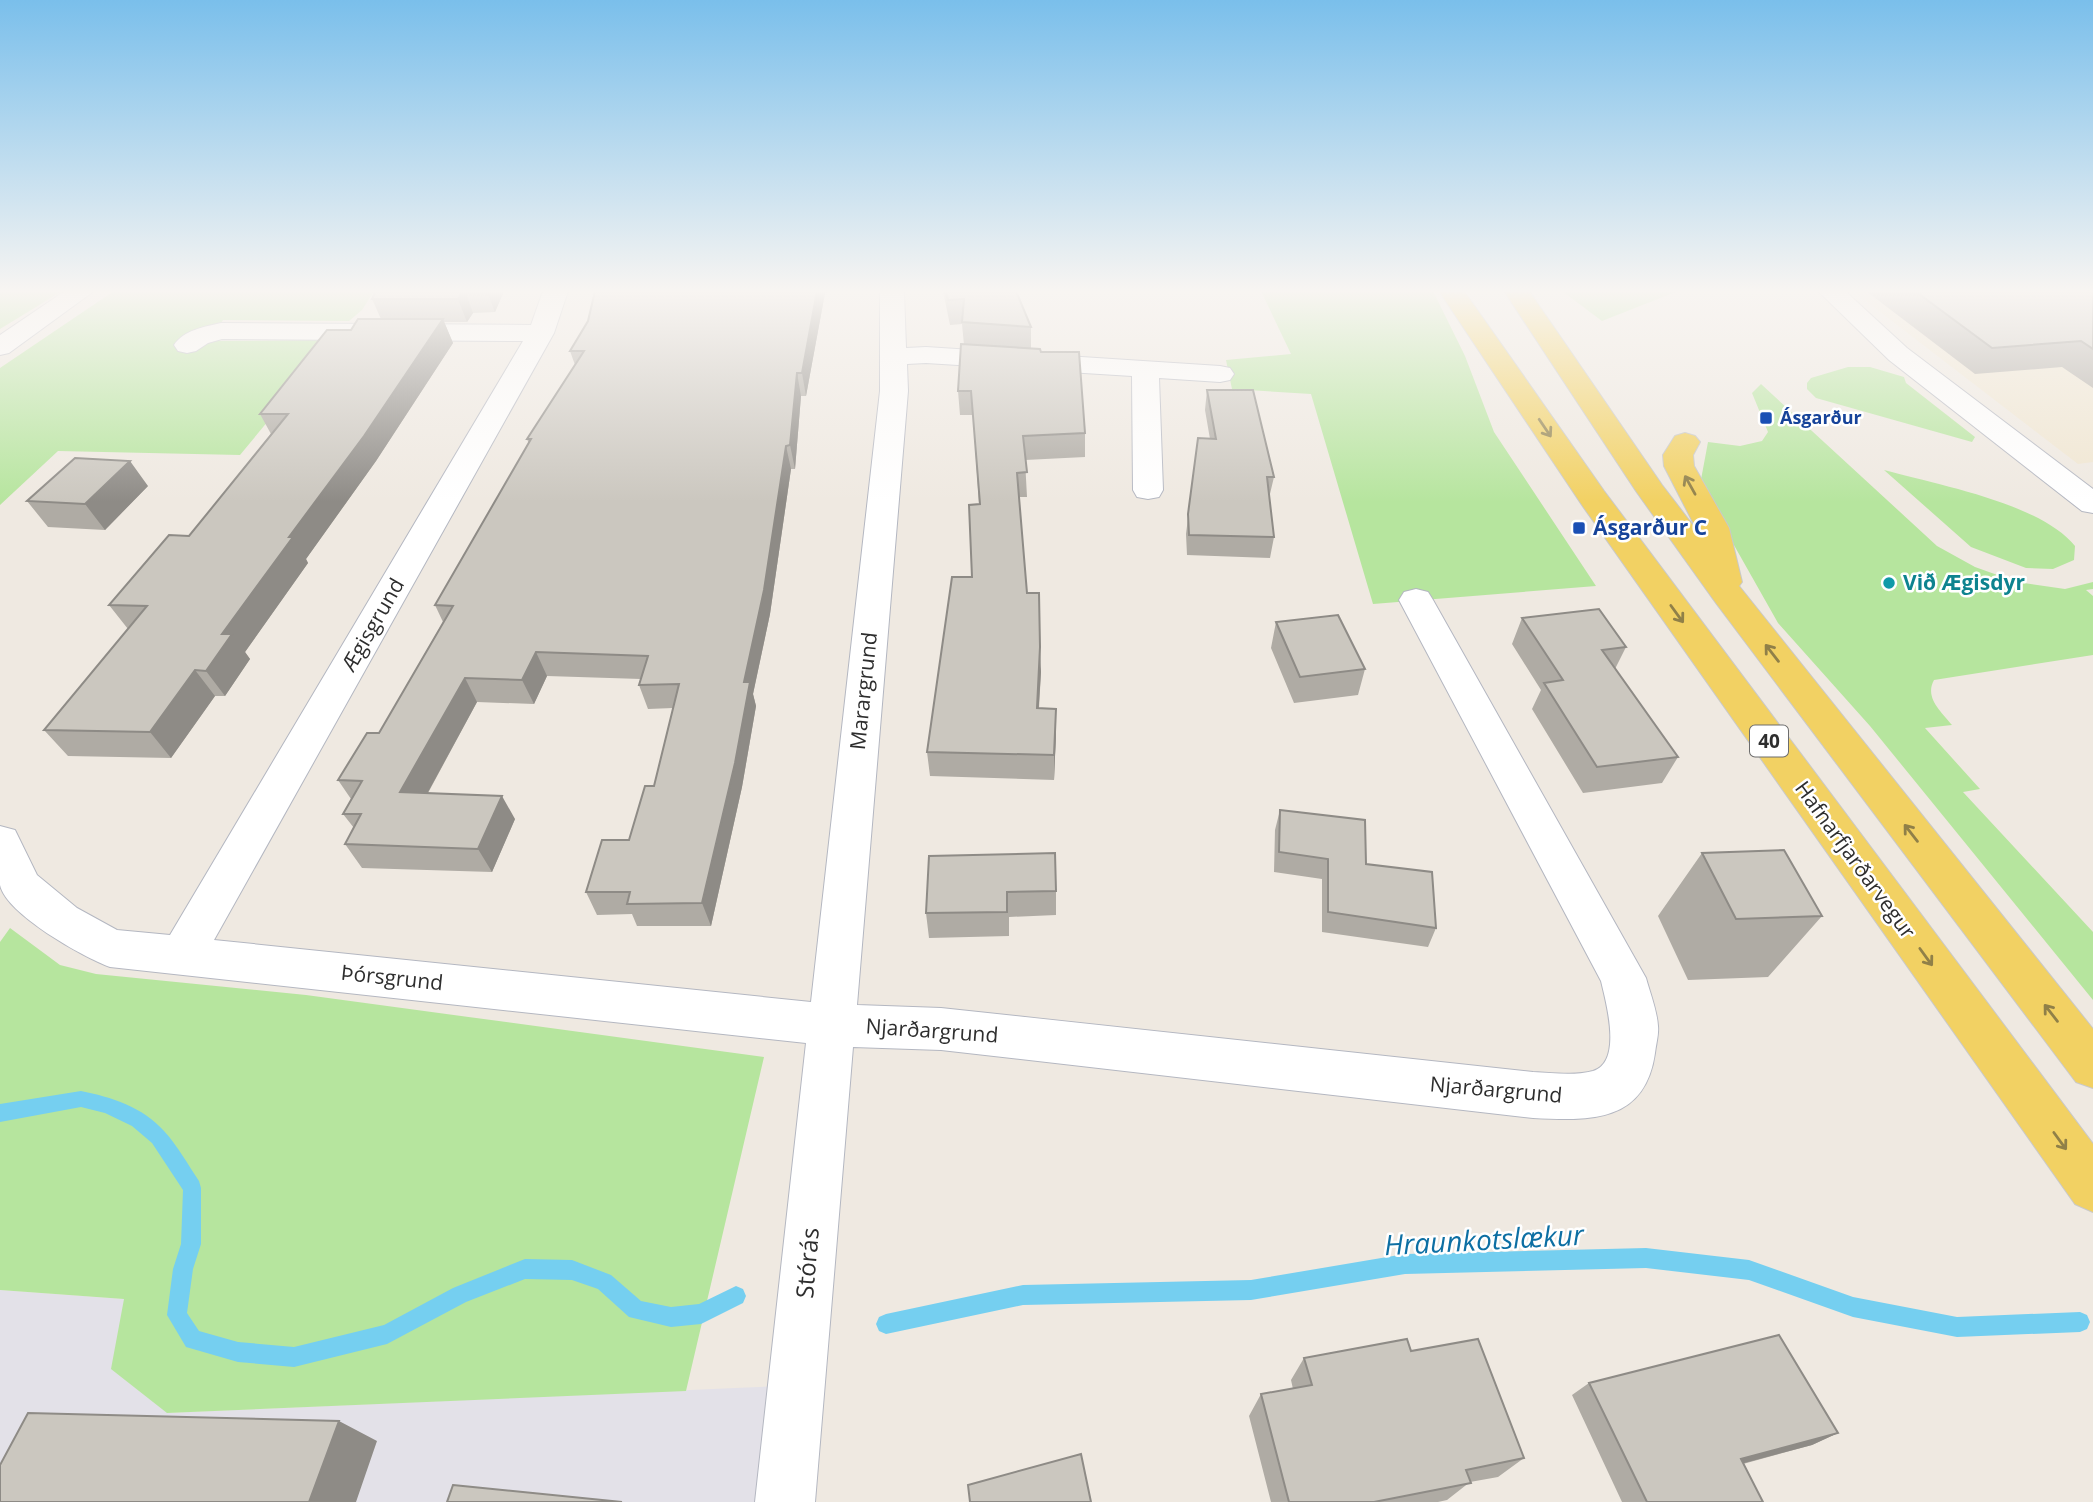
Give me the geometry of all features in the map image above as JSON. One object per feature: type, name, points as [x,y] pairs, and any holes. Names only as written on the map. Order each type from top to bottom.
[{"type":"main road","name":"Hafnarfjarðarvegur","points":[[1499,361],[1593,498],[2093,1186]]},
{"type":"main road","points":[[1563,361],[1651,491],[1728,595],[2093,1066]]},
{"type":"main road","points":[[1685,442],[1678,455],[1679,466],[1713,528],[1728,595]]},
{"type":"street","name":"Ægisgrund","points":[[182,956],[524,361]]},
{"type":"street","name":"Marargrund","points":[[831,1025],[894,391],[894,361]]},
{"type":"street","points":[[1015,361],[1220,374]]},
{"type":"street","points":[[1907,361],[2093,505]]},
{"type":"street","points":[[1145,370],[1148,490]]},
{"type":"street","name":"Njarðargrund","points":[[831,1025],[941,1029],[1533,1095],[1574,1097],[1608,1091],[1628,1073],[1635,1026],[1623,978],[1416,600]]},
{"type":"street","name":"Þórsgrund","points":[[0,842],[22,887],[62,921],[110,948],[831,1025]]},
{"type":"street","name":"Stórás","points":[[785,1502],[831,1025]]},
{"type":"shaded area","points":[[1944,361],[2093,361],[2093,462],[2078,464]]},
{"type":"shaded area","points":[[0,1290],[124,1299],[167,1413],[780,1386],[769,1502],[0,1502]]},
{"type":"green space","points":[[10,361],[318,361],[240,455],[58,451],[0,505],[0,368]]},
{"type":"green space","points":[[1226,361],[1467,361],[1494,432],[1596,586],[1373,604],[1311,394],[1232,389]]},
{"type":"green space","points":[[1848,367],[1870,367],[1904,377],[1906,383],[1975,437],[1972,442],[1816,398],[1807,389],[1811,378]]},
{"type":"green space","points":[[1761,384],[1937,546],[1975,567],[2017,582],[2065,589],[2093,582],[2093,589],[2086,590],[2093,596],[2093,655],[1934,680],[1931,687],[1933,699],[1952,725],[1925,728],[1980,789],[1963,792],[2093,932],[2093,1000],[1870,726],[1778,623],[1700,485],[1708,442],[1740,446],[1762,441],[1768,432],[1752,393]]},
{"type":"green space","points":[[1884,470],[1959,489],[2038,518],[2059,531],[2075,546],[2074,560],[2053,569],[2026,568],[1971,547]]},
{"type":"green space","points":[[10,928],[60,965],[96,974],[306,995],[764,1057],[686,1391],[167,1413],[111,1369],[124,1299],[0,1290],[0,942]]},
{"type":"building","points":[[302,361],[415,361],[222,634],[232,634],[206,671],[195,670],[150,732],[44,730],[147,606],[109,605],[169,535],[189,536],[288,414],[260,414]]},
{"type":"building","points":[[577,361],[804,361],[802,373],[797,373],[790,445],[786,446],[764,590],[744,682],[750,682],[735,763],[702,903],[627,904],[630,892],[586,892],[602,840],[629,840],[645,786],[654,786],[679,684],[639,685],[648,656],[536,652],[522,680],[465,678],[400,792],[502,796],[478,849],[345,844],[361,814],[343,814],[362,781],[338,780],[367,733],[379,733],[453,606],[435,605],[531,439],[527,439]]},
{"type":"building","points":[[960,361],[1080,361],[1085,433],[1023,436],[1027,472],[1017,473],[1027,593],[1039,593],[1037,708],[1056,709],[1054,755],[927,752],[952,577],[972,577],[969,505],[980,504],[971,391],[958,391]]},
{"type":"building","points":[[1207,390],[1253,390],[1274,477],[1267,477],[1274,537],[1189,535],[1188,514],[1198,438],[1216,439]]},
{"type":"building","points":[[75,458],[130,461],[85,504],[27,501]]},
{"type":"building","points":[[1599,609],[1626,647],[1602,650],[1678,757],[1597,767],[1544,683],[1563,680],[1522,618]]},
{"type":"building","points":[[1338,615],[1365,669],[1300,677],[1276,622]]},
{"type":"building","points":[[1280,810],[1365,820],[1366,864],[1432,872],[1436,928],[1328,912],[1328,859],[1279,852]]},
{"type":"building","points":[[1784,850],[1822,916],[1736,919],[1702,853]]},
{"type":"building","points":[[1055,853],[1056,891],[1007,892],[1007,912],[926,913],[929,856]]},
{"type":"building","points":[[1779,1335],[1838,1433],[1741,1459],[1763,1502],[1647,1502],[1589,1383]]},
{"type":"building","points":[[1407,1339],[1411,1351],[1478,1339],[1524,1458],[1466,1470],[1471,1483],[1374,1502],[1289,1502],[1261,1394],[1312,1385],[1304,1358]]},
{"type":"building","points":[[28,1413],[339,1421],[309,1502],[0,1502],[0,1465]]},
{"type":"building","points":[[1081,1454],[1091,1502],[970,1502],[968,1485]]},
{"type":"building","points":[[453,1485],[622,1502],[447,1502]]},
{"type":"waterway","name":"Hraunkotslækur","points":[[0,1113],[81,1099],[107,1105],[138,1120],[158,1137],[192,1188],[191,1244],[183,1269],[177,1315],[193,1340],[238,1352],[294,1357],[387,1334],[460,1295],[525,1269],[572,1270],[604,1282],[636,1310],[671,1317],[701,1314],[736,1296]]},
{"type":"waterway","name":"Hraunkotslækur","points":[[886,1324],[1023,1295],[1251,1290],[1405,1264],[1646,1258],[1749,1270],[1853,1307],[1957,1327],[2080,1322]]},
{"type":"place","name":"Ásgarður","points":[[1766,418]]},
{"type":"place","name":"Ásgarður C","points":[[1579,528]]},
{"type":"place","name":"Við Ægisdyr","points":[[1889,583]]}]
